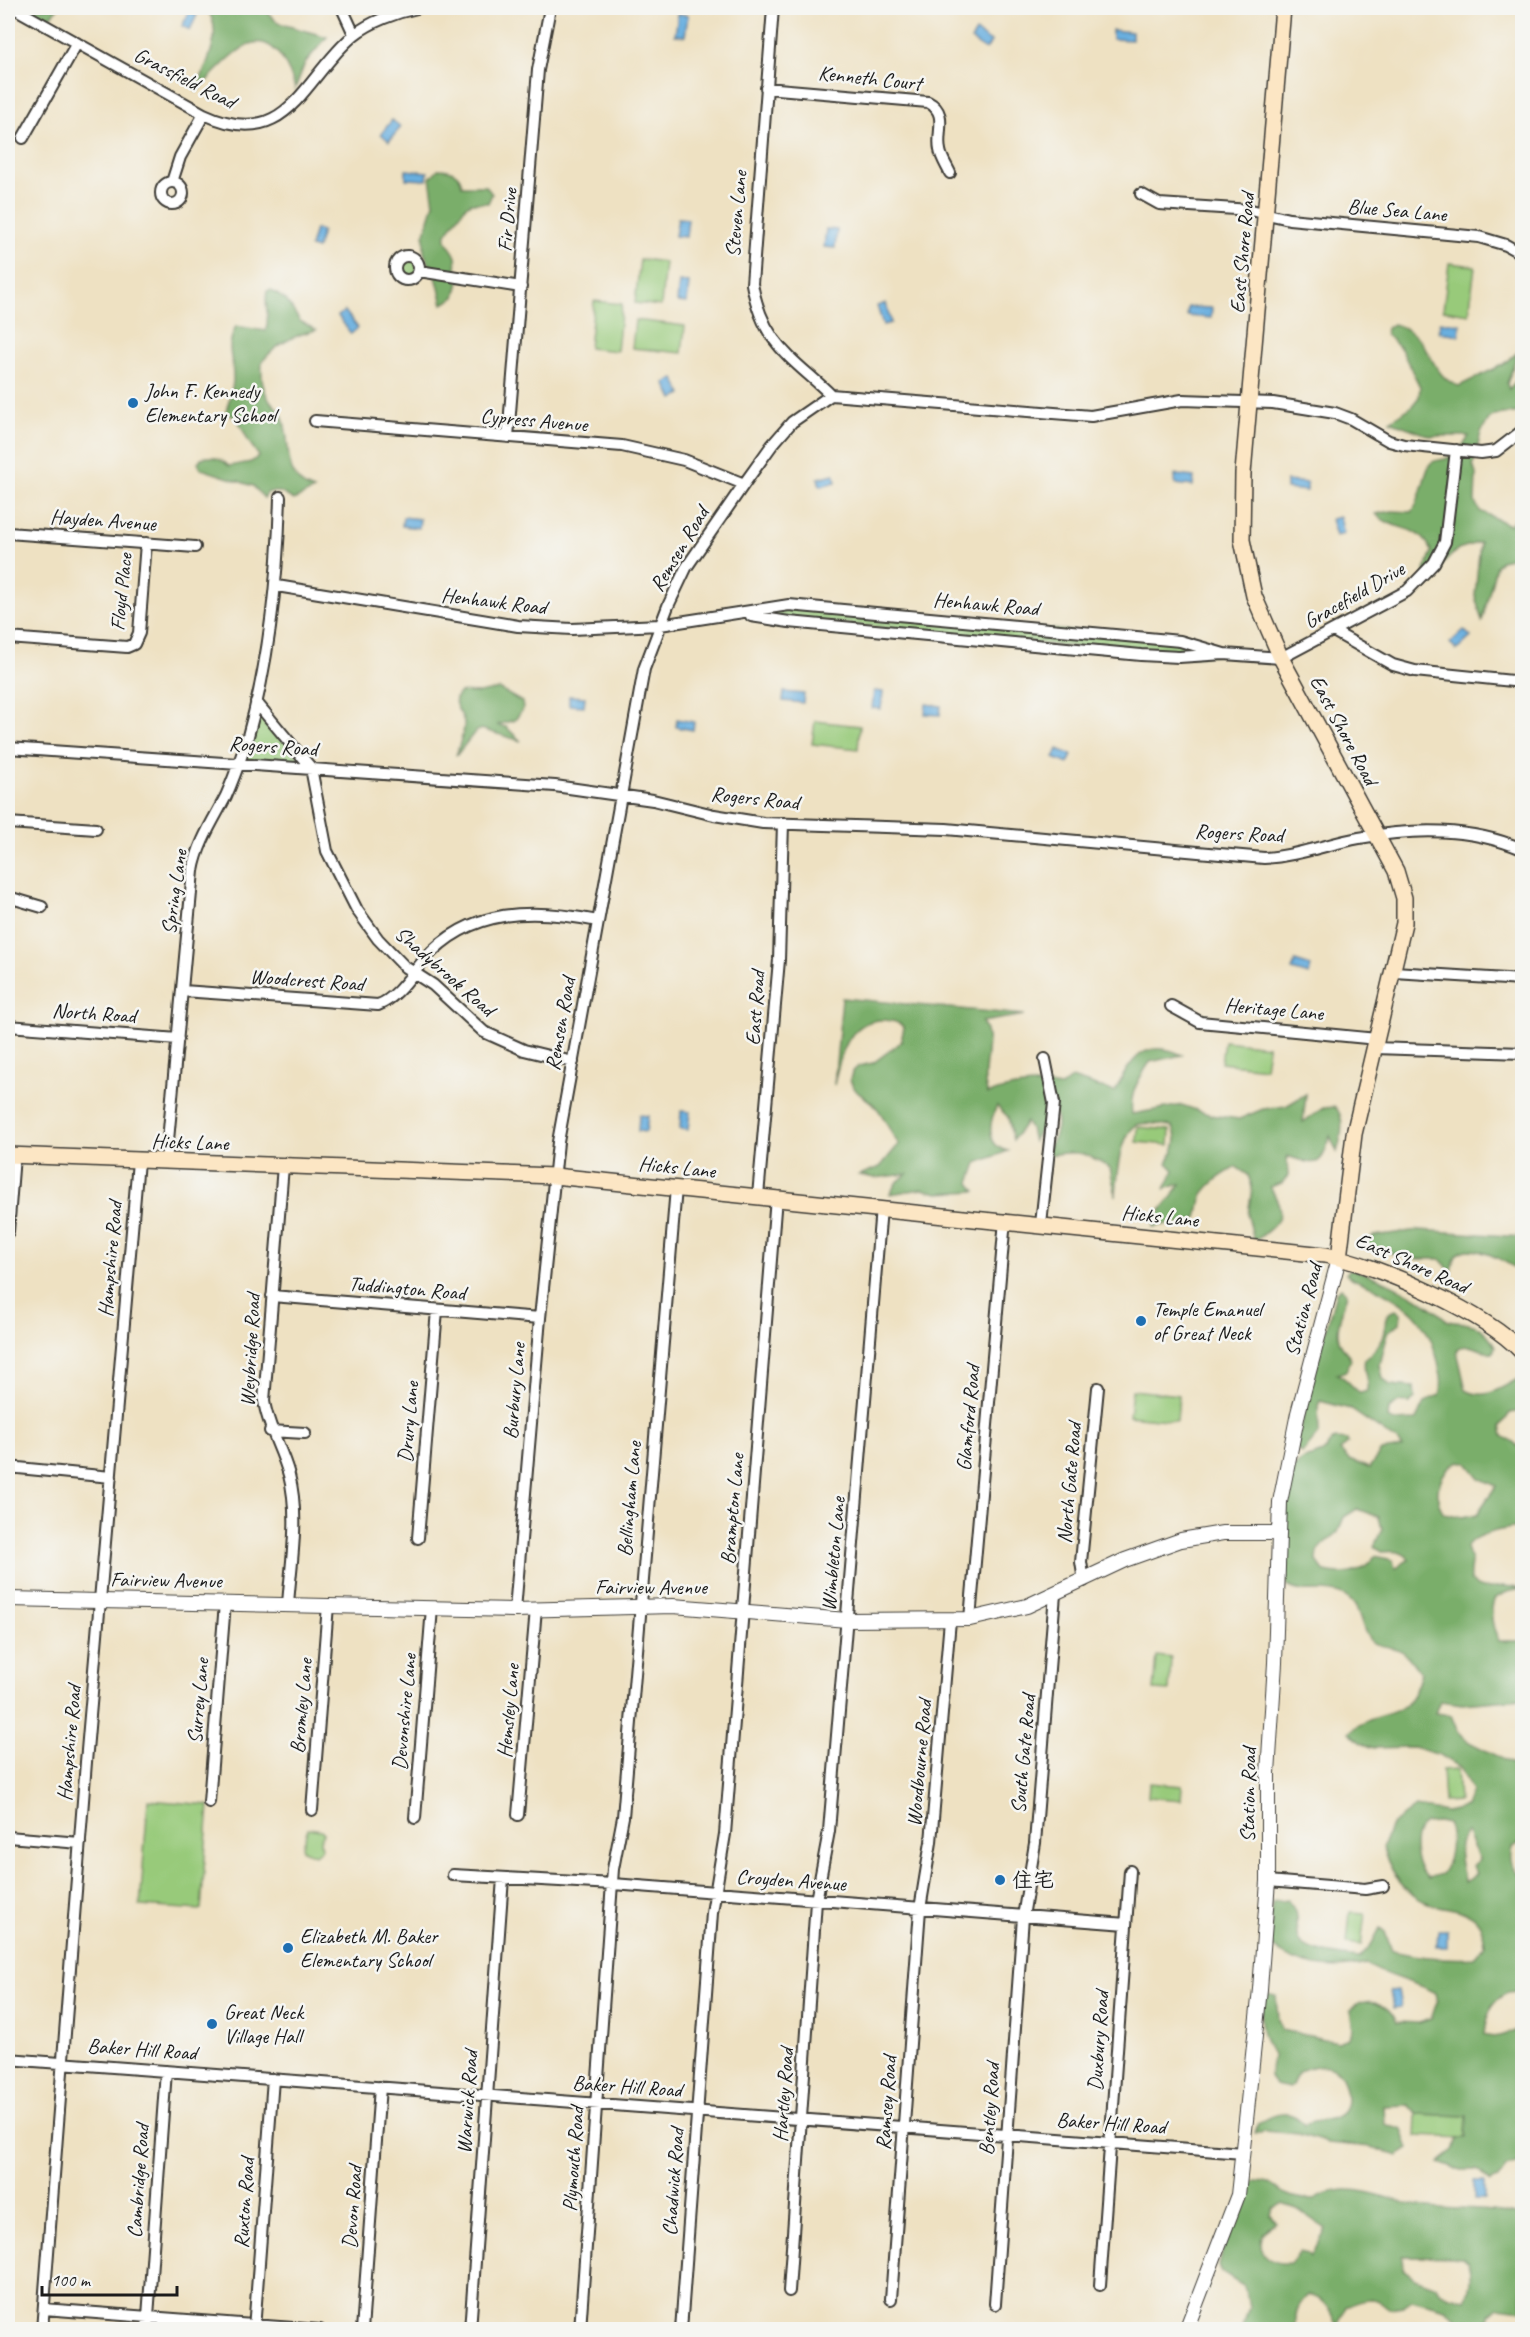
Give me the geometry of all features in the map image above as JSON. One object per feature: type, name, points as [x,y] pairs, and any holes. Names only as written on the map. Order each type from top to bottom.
[{"type":"main road","name":"East Shore Road","points":[[1284,8],[1243,473],[1242,540],[1254,596],[1281,658],[1396,871],[1404,898],[1404,923],[1394,972],[1354,1134],[1339,1258],[1367,1266],[1464,1309],[1503,1334],[1522,1352]]},
{"type":"main road","name":"Hicks Lane","points":[[11,1156],[554,1176],[1005,1220],[1339,1258]]},
{"type":"street","name":"Grassfield Road","points":[[14,8],[204,114],[243,126],[273,120],[292,106],[354,34],[392,15],[417,8]]},
{"type":"street","points":[[342,8],[354,34]]},
{"type":"street","name":"Fir Drive","points":[[508,437],[538,70],[550,8]]},
{"type":"street","name":"Steven Lane","points":[[772,8],[752,268],[755,301],[762,321],[779,348],[831,395]]},
{"type":"street","points":[[23,138],[77,42]]},
{"type":"street","name":"Kenneth Court","points":[[766,88],[928,102],[938,111],[941,118],[939,150],[950,173]]},
{"type":"street","points":[[172,182],[180,157],[204,114]]},
{"type":"street","name":"Blue Sea Lane","points":[[1141,194],[1159,204],[1251,210],[1289,219],[1479,237],[1506,245],[1522,254]]},
{"type":"street","points":[[419,271],[521,287]]},
{"type":"street","points":[[831,395],[1088,416],[1119,413],[1182,400],[1273,403],[1318,408],[1351,419],[1389,441],[1481,453],[1496,451],[1522,431]]},
{"type":"street","name":"Remsen Road","points":[[554,1176],[644,669],[660,625],[686,568],[772,445],[792,422],[831,395]]},
{"type":"street","name":"Cypress Avenue","points":[[315,421],[642,449],[684,460],[744,484]]},
{"type":"street","name":"Gracefield Drive","points":[[1281,658],[1407,591],[1434,563],[1449,524],[1456,450]]},
{"type":"street","name":"Spring Lane","points":[[166,1162],[196,855],[227,794],[248,738],[277,586],[280,496]]},
{"type":"street","name":"Hayden Avenue","points":[[8,533],[195,547]]},
{"type":"street","name":"Floyd Place","points":[[8,638],[127,646],[134,644],[139,633],[146,543]]},
{"type":"street","name":"Henhawk Road","points":[[277,586],[518,626],[572,629],[660,625],[744,614],[789,605],[1180,641],[1224,654]]},
{"type":"street","name":"Henhawk Road","points":[[744,614],[789,622],[1179,657],[1224,654],[1281,658]]},
{"type":"street","points":[[1014,643],[1016,626]]},
{"type":"street","points":[[1333,631],[1393,665],[1415,671],[1522,682]]},
{"type":"street","points":[[256,702],[311,768]]},
{"type":"street","name":"Rogers Road","points":[[8,748],[555,786],[621,795],[740,820],[930,827],[1264,858],[1303,854],[1357,838],[1431,830],[1471,833],[1498,839],[1522,849]]},
{"type":"street","name":"Shadybrook Road","points":[[311,768],[323,838],[346,891],[378,939],[405,967],[433,986],[484,1032],[524,1050],[573,1062]]},
{"type":"street","points":[[8,823],[96,829]]},
{"type":"street","name":"East Road","points":[[758,1196],[779,960],[783,823]]},
{"type":"street","points":[[8,897],[42,907]]},
{"type":"street","name":"Woodcrest Road","points":[[183,991],[378,1005],[390,998],[443,941],[478,923],[498,916],[543,912],[598,921]]},
{"type":"street","points":[[1394,972],[1522,980]]},
{"type":"street","name":"Heritage Lane","points":[[1171,1006],[1200,1022],[1376,1044],[1522,1053]]},
{"type":"street","name":"North Road","points":[[8,1026],[178,1039]]},
{"type":"street","points":[[1041,1224],[1054,1103],[1046,1059]]},
{"type":"street","points":[[8,1232],[11,1156]]},
{"type":"street","name":"Hampshire Road","points":[[42,2330],[80,1843],[138,1161]]},
{"type":"street","name":"Weybridge Road","points":[[283,1166],[264,1401],[270,1431],[285,1464],[293,1495],[294,1524],[288,1604]]},
{"type":"street","name":"Burbury Lane","points":[[515,1610],[554,1176]]},
{"type":"street","name":"Bellingham Lane","points":[[613,1884],[623,1818],[676,1188]]},
{"type":"street","name":"Brampton Lane","points":[[714,1894],[725,1834],[776,1197]]},
{"type":"street","name":"Wimbleton Lane","points":[[816,1901],[829,1831],[881,1208]]},
{"type":"street","name":"Glamford Road","points":[[970,1619],[1005,1220]]},
{"type":"street","name":"Station Road","points":[[1186,2330],[1236,2204],[1260,1989],[1268,1881],[1268,1773],[1275,1663],[1280,1502],[1298,1413],[1339,1258]]},
{"type":"street","name":"Tuddington Road","points":[[272,1296],[540,1318]]},
{"type":"street","name":"Drury Lane","points":[[418,1538],[437,1310]]},
{"type":"street","name":"North Gate Road","points":[[1084,1581],[1081,1562],[1098,1388]]},
{"type":"street","points":[[270,1431],[305,1433]]},
{"type":"street","points":[[8,1467],[111,1477]]},
{"type":"street","name":"Fairview Avenue","points":[[8,1599],[515,1610],[692,1606],[847,1620],[970,1619],[1007,1613],[1084,1581],[1125,1560],[1181,1540],[1223,1533],[1278,1533]]},
{"type":"street","name":"South Gate Road","points":[[1023,1917],[1035,1843],[1055,1594]]},
{"type":"street","name":"Surrey Lane","points":[[209,1802],[225,1603]]},
{"type":"street","name":"Bromley Lane","points":[[312,1810],[328,1605]]},
{"type":"street","name":"Devonshire Lane","points":[[415,1818],[432,1608]]},
{"type":"street","name":"Hemsley Lane","points":[[518,1815],[536,1609]]},
{"type":"street","name":"Woodbourne Road","points":[[920,1909],[931,1842],[950,1620]]},
{"type":"street","points":[[8,1837],[80,1843]]},
{"type":"street","name":"Duxbury Road","points":[[1100,2285],[1130,1871]]},
{"type":"street","name":"Croyden Avenue","points":[[453,1875],[613,1884],[714,1894],[1126,1924]]},
{"type":"street","name":"Warwick Road","points":[[470,2330],[503,1878]]},
{"type":"street","points":[[1268,1881],[1365,1889],[1383,1886]]},
{"type":"street","name":"Plymouth Road","points":[[580,2330],[613,1884]]},
{"type":"street","name":"Chadwick Road","points":[[681,2330],[714,1894]]},
{"type":"street","name":"Hartley Road","points":[[789,2291],[816,1901]]},
{"type":"street","name":"Ramsey Road","points":[[891,2299],[920,1909]]},
{"type":"street","name":"Bentley Road","points":[[994,2304],[1023,1917]]},
{"type":"street","name":"Baker Hill Road","points":[[8,2059],[1243,2153]]},
{"type":"street","name":"Cambridge Road","points":[[147,2330],[166,2071]]},
{"type":"street","name":"Ruxton Road","points":[[255,2327],[273,2079]]},
{"type":"street","name":"Devon Road","points":[[362,2330],[380,2087]]},
{"type":"street","points":[[44,2309],[255,2327],[320,2330]]},
{"type":"green space","points":[[14,8],[58,8],[43,24]]},
{"type":"green space","points":[[205,8],[263,8],[278,23],[327,37],[305,63],[295,89],[282,58],[276,51],[262,43],[254,43],[247,45],[232,56],[196,92],[214,38],[211,17]]},
{"type":"green space","points":[[438,169],[457,175],[462,186],[486,186],[492,194],[488,203],[471,203],[466,206],[446,234],[446,241],[456,257],[456,275],[459,282],[455,297],[443,304],[437,280],[424,253],[424,236],[434,203],[430,178]]},
{"type":"green space","points":[[407,258],[414,261],[417,268],[414,275],[407,278],[400,275],[397,268],[400,261]]},
{"type":"green space","points":[[640,259],[665,262],[661,306],[635,303]]},
{"type":"green space","points":[[1449,263],[1475,266],[1469,314],[1443,310]]},
{"type":"green space","points":[[271,290],[286,300],[300,321],[316,330],[286,342],[262,362],[264,388],[285,423],[291,468],[295,477],[303,485],[314,490],[294,500],[280,492],[268,492],[264,498],[253,486],[201,469],[198,463],[201,458],[213,457],[229,466],[251,462],[259,456],[237,418],[226,413],[233,381],[230,348],[236,326],[266,331],[266,296],[267,291]]},
{"type":"green space","points":[[594,301],[622,304],[617,351],[589,348]]},
{"type":"green space","points":[[635,320],[685,326],[682,353],[632,348]]},
{"type":"green space","points":[[1393,324],[1406,329],[1416,337],[1441,374],[1459,386],[1502,365],[1518,352],[1507,384],[1509,389],[1522,374],[1522,412],[1495,415],[1489,419],[1481,433],[1473,465],[1476,474],[1475,502],[1480,511],[1509,525],[1522,511],[1522,556],[1501,560],[1496,566],[1482,621],[1475,596],[1480,542],[1458,549],[1419,587],[1432,551],[1420,535],[1391,524],[1376,514],[1392,511],[1412,512],[1429,465],[1456,453],[1469,436],[1430,436],[1390,421],[1411,407],[1419,397],[1420,387],[1401,349],[1386,334],[1387,328]]},
{"type":"green space","points":[[789,605],[1180,641],[1224,654],[1179,657],[744,614]]},
{"type":"green space","points":[[499,689],[522,702],[523,709],[515,720],[497,725],[506,727],[521,741],[481,729],[475,732],[456,756],[464,727],[455,701],[460,692],[479,693]]},
{"type":"green space","points":[[257,708],[306,766],[241,761]]},
{"type":"green space","points":[[815,721],[860,726],[858,749],[812,744]]},
{"type":"green space","points":[[842,998],[1024,1015],[982,1022],[987,1039],[985,1085],[988,1094],[1024,1086],[1061,1087],[1072,1078],[1115,1092],[1126,1070],[1140,1055],[1148,1050],[1169,1050],[1182,1055],[1150,1062],[1133,1093],[1132,1114],[1182,1105],[1211,1115],[1239,1119],[1263,1109],[1286,1106],[1306,1094],[1303,1122],[1323,1108],[1335,1107],[1341,1116],[1342,1128],[1337,1152],[1330,1136],[1324,1155],[1316,1162],[1311,1163],[1287,1156],[1288,1176],[1282,1183],[1270,1187],[1279,1205],[1278,1218],[1270,1229],[1254,1242],[1248,1215],[1252,1187],[1248,1175],[1236,1167],[1216,1180],[1203,1194],[1197,1218],[1183,1225],[1173,1223],[1153,1227],[1158,1215],[1180,1184],[1165,1189],[1174,1170],[1167,1163],[1176,1140],[1172,1126],[1144,1123],[1133,1128],[1124,1144],[1121,1156],[1116,1196],[1110,1168],[1092,1157],[1078,1153],[1042,1156],[1055,1136],[1056,1130],[1056,1116],[1050,1101],[1043,1123],[1033,1142],[1026,1122],[1013,1140],[1008,1117],[997,1106],[992,1119],[992,1139],[995,1144],[1008,1151],[977,1163],[970,1183],[976,1191],[938,1193],[922,1189],[890,1194],[896,1183],[907,1174],[875,1178],[859,1175],[880,1167],[899,1144],[879,1111],[858,1092],[850,1080],[852,1072],[859,1066],[873,1063],[901,1042],[904,1027],[897,1022],[883,1020],[871,1021],[861,1026],[847,1042],[834,1085]]},
{"type":"green space","points":[[1224,1041],[1268,1046],[1265,1068],[1221,1063]]},
{"type":"green space","points":[[1138,1127],[1170,1130],[1169,1145],[1137,1142]]},
{"type":"green space","points":[[1419,1230],[1522,1237],[1520,1272],[1499,1258],[1470,1250],[1462,1251],[1456,1256],[1451,1279],[1448,1268],[1440,1259],[1415,1259],[1367,1247],[1366,1244],[1373,1236]]},
{"type":"green space","points":[[1350,1269],[1373,1277],[1416,1298],[1447,1321],[1475,1326],[1485,1332],[1495,1346],[1493,1353],[1469,1346],[1460,1347],[1457,1351],[1466,1390],[1481,1394],[1488,1393],[1522,1377],[1522,1411],[1510,1413],[1501,1426],[1503,1436],[1522,1449],[1522,1528],[1500,1530],[1482,1535],[1469,1543],[1467,1550],[1471,1561],[1470,1580],[1474,1584],[1484,1588],[1502,1586],[1522,1589],[1507,1592],[1495,1598],[1492,1614],[1493,1626],[1499,1641],[1522,1641],[1522,1699],[1462,1704],[1440,1701],[1435,1713],[1451,1715],[1457,1730],[1469,1742],[1522,1769],[1522,1842],[1512,1848],[1511,1861],[1522,1877],[1522,1991],[1508,1993],[1498,2000],[1488,2016],[1484,2035],[1498,2036],[1522,2028],[1522,2163],[1506,2167],[1498,2179],[1491,2182],[1477,2169],[1455,2169],[1439,2163],[1454,2151],[1458,2138],[1466,2138],[1467,2116],[1417,2114],[1408,2105],[1384,2106],[1385,2124],[1402,2130],[1409,2149],[1398,2156],[1371,2147],[1328,2143],[1299,2134],[1264,2131],[1255,2133],[1258,2123],[1276,2115],[1294,2116],[1304,2125],[1330,2119],[1343,2112],[1347,2102],[1342,2077],[1330,2066],[1307,2068],[1299,2072],[1290,2088],[1275,2085],[1270,2076],[1273,2055],[1265,2042],[1261,2025],[1262,2009],[1267,1994],[1276,1996],[1278,2019],[1282,2030],[1338,2042],[1349,2038],[1353,2029],[1350,2010],[1364,2002],[1376,2002],[1382,2005],[1388,2009],[1397,2022],[1419,2023],[1431,2019],[1437,2002],[1435,1993],[1366,1964],[1328,1968],[1304,1963],[1281,1953],[1270,1945],[1272,1902],[1287,1900],[1292,1905],[1296,1915],[1298,1939],[1302,1944],[1335,1955],[1359,1958],[1371,1945],[1380,1928],[1385,1932],[1392,1951],[1412,1955],[1475,1958],[1485,1944],[1482,1930],[1469,1914],[1427,1903],[1409,1892],[1395,1876],[1382,1848],[1391,1825],[1415,1807],[1446,1812],[1466,1807],[1472,1791],[1460,1767],[1440,1755],[1413,1747],[1374,1748],[1361,1743],[1349,1732],[1362,1724],[1401,1708],[1409,1701],[1421,1673],[1403,1652],[1376,1644],[1369,1639],[1356,1608],[1347,1598],[1333,1592],[1301,1591],[1287,1586],[1283,1539],[1285,1501],[1294,1470],[1302,1460],[1320,1454],[1336,1439],[1347,1440],[1348,1443],[1340,1451],[1349,1460],[1369,1468],[1381,1451],[1402,1448],[1397,1441],[1350,1409],[1320,1401],[1318,1406],[1319,1433],[1302,1454],[1295,1448],[1336,1292],[1341,1288],[1347,1293],[1338,1334],[1342,1347],[1351,1359],[1346,1371],[1337,1374],[1361,1393],[1367,1391],[1365,1359],[1383,1338],[1386,1317],[1396,1310],[1401,1314],[1400,1323],[1388,1332],[1380,1365],[1383,1378],[1390,1385],[1414,1387],[1415,1398],[1409,1403],[1399,1402],[1389,1409],[1388,1418],[1394,1421],[1417,1420],[1424,1404],[1440,1395],[1441,1390],[1441,1374],[1436,1354],[1421,1321],[1397,1300],[1346,1274]],"holes":[[[1459,1461],[1467,1463],[1479,1478],[1496,1486],[1477,1514],[1463,1517],[1444,1513],[1440,1506],[1438,1491],[1442,1476]],[[1357,1509],[1379,1517],[1382,1529],[1374,1546],[1381,1552],[1392,1551],[1409,1559],[1395,1569],[1393,1560],[1375,1556],[1359,1570],[1347,1574],[1325,1572],[1317,1561],[1318,1550],[1338,1532],[1344,1517]],[[1425,1823],[1447,1824],[1450,1836],[1450,1850],[1444,1869],[1441,1874],[1428,1878],[1419,1866],[1415,1850],[1417,1835]],[[1466,1832],[1479,1859],[1473,1866],[1477,1875],[1464,1882],[1459,1850]]]},
{"type":"green space","points":[[1132,1390],[1179,1395],[1177,1421],[1129,1416]]},
{"type":"green space","points":[[1157,1656],[1171,1658],[1169,1691],[1154,1690]]},
{"type":"green space","points":[[1457,1769],[1459,1801],[1444,1802],[1442,1770]]},
{"type":"green space","points":[[1149,1783],[1182,1786],[1181,1800],[1148,1797]]},
{"type":"green space","points":[[148,1800],[209,1805],[201,1910],[140,1906]]},
{"type":"green space","points":[[308,1828],[321,1830],[324,1833],[320,1840],[321,1850],[315,1855],[303,1850],[302,1845]]},
{"type":"green space","points":[[1350,1912],[1365,1913],[1361,1945],[1347,1943]]},
{"type":"green space","points":[[1417,2114],[1467,2116],[1466,2138],[1416,2136]]},
{"type":"green space","points":[[1252,2181],[1259,2181],[1272,2185],[1291,2196],[1314,2200],[1332,2192],[1354,2190],[1421,2206],[1485,2210],[1522,2217],[1522,2310],[1499,2307],[1490,2315],[1489,2322],[1482,2326],[1461,2321],[1445,2309],[1412,2300],[1403,2306],[1390,2308],[1379,2301],[1369,2299],[1346,2306],[1338,2327],[1328,2306],[1320,2299],[1308,2295],[1297,2310],[1296,2329],[1242,2329],[1249,2307],[1246,2293],[1243,2285],[1221,2271],[1219,2266],[1223,2248],[1236,2222],[1245,2188]],"holes":[[[1282,2204],[1297,2209],[1326,2229],[1310,2257],[1308,2253],[1300,2251],[1290,2263],[1280,2263],[1272,2260],[1262,2249],[1263,2235],[1276,2222],[1271,2215],[1273,2208]],[[1402,2256],[1462,2257],[1468,2261],[1471,2280],[1465,2299],[1450,2296],[1441,2292],[1437,2286],[1415,2278],[1403,2269]]]},
{"type":"water","points":[[190,11],[197,15],[190,30],[182,26]]},
{"type":"water","points":[[678,14],[688,15],[685,36],[675,35]]},
{"type":"water","points":[[1112,30],[1132,32],[1132,40],[1112,39]]},
{"type":"water","points":[[976,32],[991,42],[986,50],[971,40]]},
{"type":"water","points":[[392,120],[401,127],[389,141],[381,134]]},
{"type":"water","points":[[406,170],[428,172],[427,180],[406,179]]},
{"type":"water","points":[[678,218],[688,219],[686,237],[675,236]]},
{"type":"water","points":[[315,229],[322,231],[317,249],[310,247]]},
{"type":"water","points":[[826,229],[837,230],[835,248],[824,247]]},
{"type":"water","points":[[679,282],[689,283],[687,303],[677,302]]},
{"type":"water","points":[[886,303],[891,323],[883,325],[877,306]]},
{"type":"water","points":[[1188,307],[1212,308],[1211,318],[1187,316]]},
{"type":"water","points":[[345,311],[358,328],[351,334],[338,316]]},
{"type":"water","points":[[1440,322],[1460,324],[1459,335],[1439,332]]},
{"type":"water","points":[[674,378],[682,394],[673,399],[665,383]]},
{"type":"water","points":[[834,474],[836,482],[820,486],[818,478]]},
{"type":"water","points":[[1175,475],[1194,477],[1193,486],[1175,484]]},
{"type":"water","points":[[1286,481],[1307,483],[1307,491],[1286,489]]},
{"type":"water","points":[[403,517],[420,519],[419,528],[402,526]]},
{"type":"water","points":[[1340,517],[1344,534],[1336,536],[1331,519]]},
{"type":"water","points":[[1464,630],[1471,637],[1457,650],[1450,643]]},
{"type":"water","points":[[874,691],[883,692],[881,709],[872,708]]},
{"type":"water","points":[[784,692],[804,694],[803,703],[783,701]]},
{"type":"water","points":[[569,696],[585,697],[584,706],[569,705]]},
{"type":"water","points":[[926,704],[941,706],[940,715],[925,714]]},
{"type":"water","points":[[677,719],[694,722],[693,730],[676,727]]},
{"type":"water","points":[[1058,749],[1072,755],[1068,764],[1054,758]]},
{"type":"water","points":[[1295,961],[1311,966],[1309,975],[1292,970]]},
{"type":"water","points":[[681,1111],[690,1112],[688,1130],[680,1129]]},
{"type":"water","points":[[639,1115],[648,1116],[646,1132],[638,1131]]},
{"type":"water","points":[[1438,1930],[1447,1930],[1447,1947],[1437,1947]]},
{"type":"water","points":[[1398,1990],[1401,2007],[1393,2008],[1390,1991]]},
{"type":"water","points":[[1474,2181],[1484,2181],[1484,2200],[1474,2200]]},
{"type":"place","name":"John F. Kennedy Elementary School","points":[[133,403]]},
{"type":"place","name":"Temple Emanuel of Great Neck","points":[[1141,1321]]},
{"type":"place","name":"住宅","points":[[1000,1880]]},
{"type":"place","name":"Elizabeth M. Baker Elementary School","points":[[288,1948]]},
{"type":"place","name":"Great Neck Village Hall","points":[[212,2024]]}]
